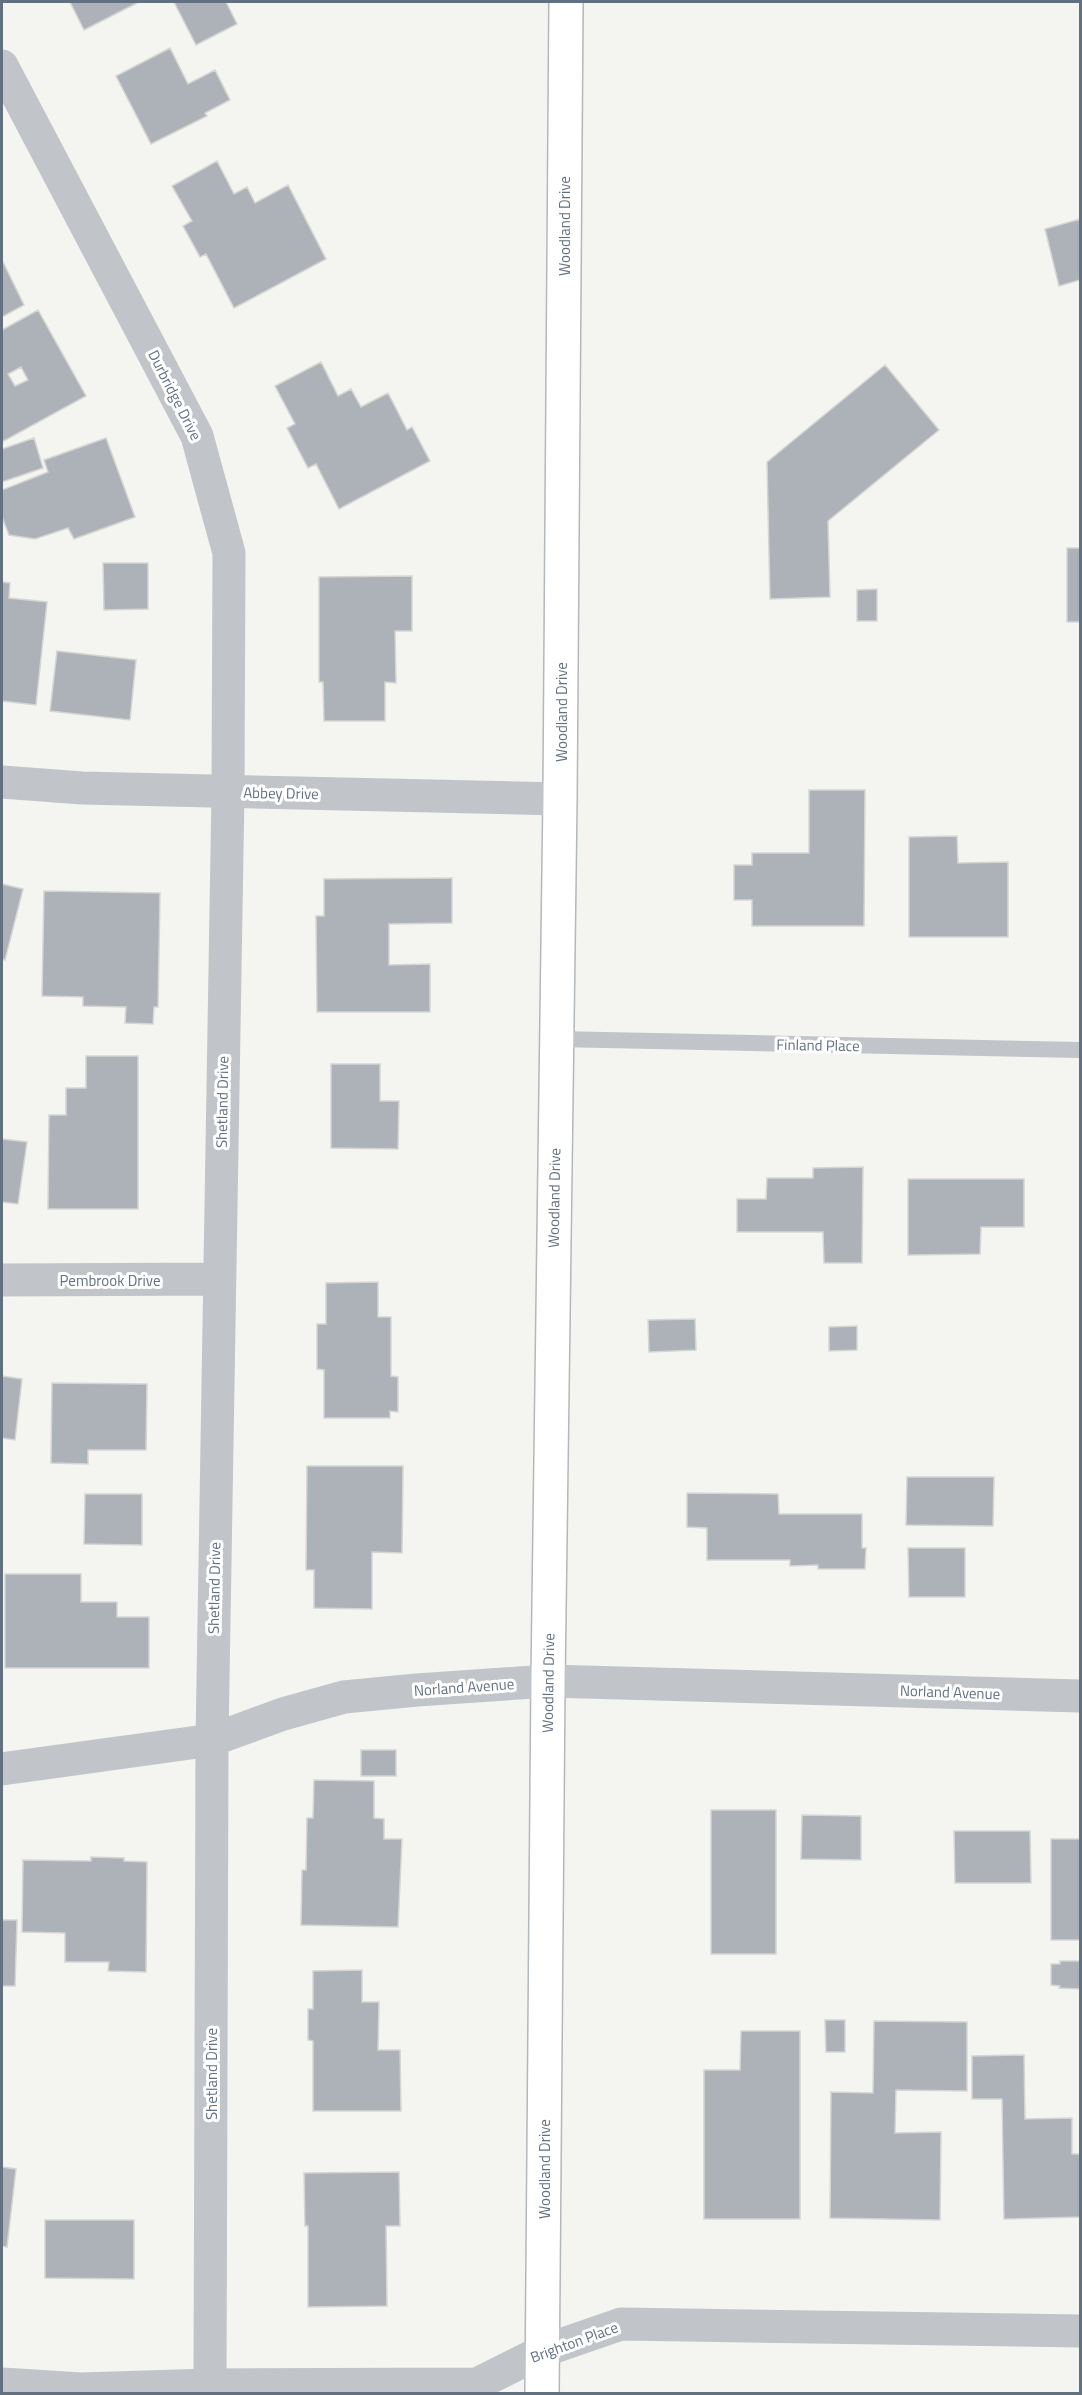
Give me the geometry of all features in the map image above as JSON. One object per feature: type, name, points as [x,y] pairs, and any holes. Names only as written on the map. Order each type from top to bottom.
[{"type":"main road","name":"Woodland Drive","points":[[542,2394],[548,1681],[560,799],[566,2]]},
{"type":"street","name":"Durbridge Drive","points":[[2,66],[197,436],[229,554],[228,792]]},
{"type":"street","name":"Abbey Drive","points":[[2,782],[82,788],[560,799]]},
{"type":"street","name":"Shetland Drive","points":[[210,2385],[212,1740],[228,792]]},
{"type":"street","name":"Pembrook Drive","points":[[2,1280],[219,1280]]},
{"type":"street","name":"Norland Avenue","points":[[2,1769],[212,1740],[283,1713],[344,1697],[548,1681],[1080,1696]]},
{"type":"street","name":"Brighton Place","points":[[2,2384],[81,2389],[210,2385],[477,2384],[543,2351],[621,2324],[1080,2331]]},
{"type":"lane","name":"Finland Place","points":[[556,1040],[1080,1050]]},
{"type":"building","points":[[70,2],[139,2],[84,30]]},
{"type":"building","points":[[174,2],[226,2],[237,24],[196,45]]},
{"type":"building","points":[[170,48],[188,84],[215,70],[230,100],[205,113],[207,116],[151,144],[116,76]]},
{"type":"building","points":[[217,161],[234,194],[247,187],[255,203],[288,185],[326,259],[234,308],[206,254],[200,257],[183,226],[192,221],[172,186]]},
{"type":"building","points":[[1080,219],[1080,280],[1059,286],[1045,229]]},
{"type":"building","points":[[2,260],[24,305],[2,317]]},
{"type":"building","points":[[38,310],[86,396],[2,442],[2,330]],"holes":[[[21,367],[28,380],[15,386],[8,374]]]},
{"type":"building","points":[[321,362],[338,396],[351,389],[361,407],[388,393],[407,430],[412,427],[430,461],[339,509],[316,464],[308,468],[287,428],[295,424],[275,386]]},
{"type":"building","points":[[885,365],[939,430],[828,521],[830,597],[770,599],[767,462]]},
{"type":"building","points":[[34,438],[43,468],[2,482],[2,449]]},
{"type":"building","points":[[106,438],[135,517],[74,539],[68,528],[35,539],[9,535],[2,517],[2,490],[48,472],[44,460]]},
{"type":"building","points":[[1067,548],[1080,548],[1080,622],[1067,622]]},
{"type":"building","points":[[103,563],[148,563],[148,609],[104,610]]},
{"type":"building","points":[[412,576],[412,631],[395,631],[396,683],[385,682],[385,721],[324,721],[323,682],[319,682],[319,577]]},
{"type":"building","points":[[2,582],[10,583],[9,598],[47,602],[36,705],[2,701]]},
{"type":"building","points":[[877,589],[877,621],[857,621],[857,590]]},
{"type":"building","points":[[57,651],[136,660],[130,720],[50,711]]},
{"type":"building","points":[[809,790],[865,790],[864,926],[752,926],[752,900],[734,900],[734,865],[752,865],[752,853],[809,853]]},
{"type":"building","points":[[957,836],[958,863],[1008,862],[1008,937],[909,937],[909,837]]},
{"type":"building","points":[[452,878],[452,923],[389,924],[389,965],[430,964],[430,1012],[317,1012],[316,916],[324,916],[324,879]]},
{"type":"building","points":[[2,884],[23,889],[5,960],[2,959]]},
{"type":"building","points":[[44,891],[160,893],[158,1007],[154,1007],[153,1024],[125,1023],[126,1007],[83,1006],[83,997],[42,996]]},
{"type":"building","points":[[86,1056],[138,1056],[138,1209],[48,1209],[49,1115],[66,1115],[66,1088],[86,1088]]},
{"type":"building","points":[[331,1064],[380,1064],[380,1101],[399,1101],[398,1149],[331,1148]]},
{"type":"building","points":[[2,1139],[27,1142],[18,1204],[2,1202]]},
{"type":"building","points":[[863,1167],[862,1263],[824,1263],[823,1232],[737,1232],[737,1199],[766,1199],[767,1178],[813,1178],[813,1168]]},
{"type":"building","points":[[908,1179],[1024,1179],[1024,1227],[981,1227],[980,1254],[908,1255]]},
{"type":"building","points":[[378,1282],[378,1317],[391,1317],[391,1376],[398,1377],[398,1412],[390,1411],[390,1418],[324,1418],[324,1370],[317,1369],[317,1324],[326,1324],[326,1283]]},
{"type":"building","points":[[695,1319],[696,1350],[649,1352],[648,1320]]},
{"type":"building","points":[[857,1326],[857,1350],[829,1351],[829,1327]]},
{"type":"building","points":[[2,1376],[22,1379],[15,1440],[2,1438]]},
{"type":"building","points":[[52,1383],[147,1384],[146,1450],[88,1450],[88,1464],[51,1463]]},
{"type":"building","points":[[307,1466],[403,1466],[402,1553],[372,1552],[372,1609],[314,1608],[314,1570],[306,1570]]},
{"type":"building","points":[[907,1477],[994,1477],[993,1526],[906,1525]]},
{"type":"building","points":[[687,1493],[778,1494],[779,1514],[862,1514],[862,1548],[866,1548],[865,1569],[818,1569],[818,1565],[790,1566],[790,1560],[707,1560],[707,1528],[687,1527]]},
{"type":"building","points":[[85,1494],[142,1494],[142,1545],[84,1544]]},
{"type":"building","points":[[908,1548],[965,1548],[965,1597],[909,1597]]},
{"type":"building","points":[[5,1574],[81,1574],[81,1602],[117,1602],[117,1617],[149,1617],[149,1668],[5,1668]]},
{"type":"building","points":[[361,1750],[396,1750],[396,1776],[361,1776]]},
{"type":"building","points":[[314,1780],[374,1781],[374,1818],[384,1819],[384,1839],[402,1839],[398,1927],[301,1925],[302,1870],[306,1870],[307,1818],[313,1818]]},
{"type":"building","points":[[711,1810],[776,1810],[776,1954],[711,1954]]},
{"type":"building","points":[[802,1815],[861,1816],[861,1860],[801,1859]]},
{"type":"building","points":[[954,1831],[1030,1831],[1031,1883],[955,1883]]},
{"type":"building","points":[[1051,1839],[1080,1839],[1080,1940],[1051,1940]]},
{"type":"building","points":[[91,1857],[124,1858],[124,1861],[147,1862],[146,1972],[108,1971],[109,1962],[65,1962],[65,1933],[22,1932],[23,1860],[91,1861]]},
{"type":"building","points":[[2,1920],[17,1920],[15,1986],[2,1986]]},
{"type":"building","points":[[1060,1961],[1080,1961],[1080,1989],[1059,1988],[1060,1986],[1051,1985],[1051,1964],[1060,1964]]},
{"type":"building","points":[[362,1970],[362,2002],[379,2002],[378,2050],[400,2050],[401,2111],[313,2111],[313,2041],[308,2040],[308,2009],[313,2009],[313,1971]]},
{"type":"building","points":[[825,2020],[845,2020],[845,2052],[826,2052]]},
{"type":"building","points":[[874,2021],[967,2022],[967,2091],[896,2090],[895,2133],[941,2132],[940,2220],[830,2218],[831,2092],[873,2093]]},
{"type":"building","points":[[741,2031],[800,2031],[800,2219],[704,2219],[704,2070],[740,2070]]},
{"type":"building","points":[[1024,2055],[1025,2119],[1072,2118],[1072,2154],[1080,2154],[1080,2217],[1004,2219],[1002,2099],[972,2099],[972,2056]]},
{"type":"building","points":[[2,2167],[16,2169],[7,2247],[2,2246]]},
{"type":"building","points":[[399,2172],[400,2226],[386,2226],[387,2306],[308,2307],[308,2226],[305,2226],[304,2173]]},
{"type":"building","points":[[45,2220],[134,2220],[134,2279],[45,2278]]}]
